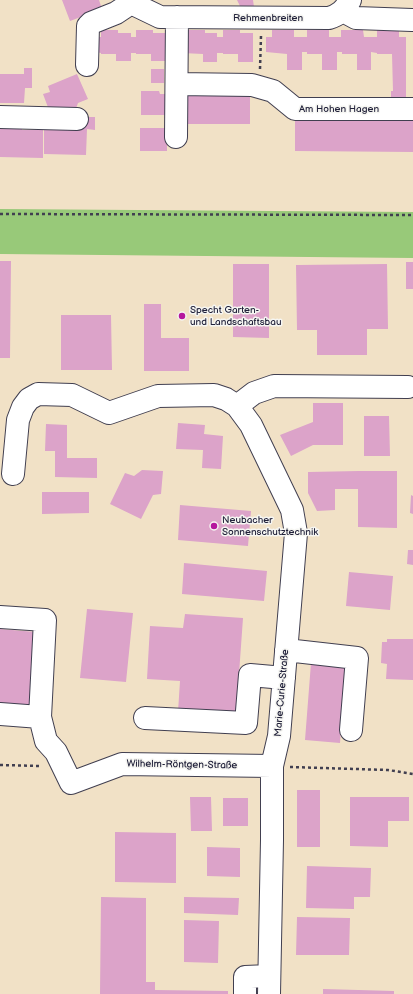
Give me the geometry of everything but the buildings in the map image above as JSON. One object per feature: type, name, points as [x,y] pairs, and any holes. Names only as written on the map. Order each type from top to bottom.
[{"type":"street","name":"Rehmenbreiten","points":[[87,66],[88,26],[116,13],[131,3],[160,17],[262,18],[329,18],[337,16],[347,5]]},
{"type":"street","points":[[347,5],[356,18],[412,20]]},
{"type":"street","points":[[176,137],[177,17]]},
{"type":"street","name":"Am Hohen Hagen","points":[[177,84],[252,85],[273,91],[295,109],[413,109]]},
{"type":"street","points":[[0,117],[77,119]]},
{"type":"street","points":[[237,406],[254,393],[274,386],[408,387]]},
{"type":"street","name":"Marie-Curie-Straße","points":[[13,474],[18,420],[23,407],[29,399],[38,394],[72,395],[110,413],[158,396],[214,395],[226,399],[237,406],[251,426],[292,510],[296,533],[279,736],[272,766],[269,985]]},
{"type":"street","points":[[0,617],[45,620],[40,717],[0,714]]},
{"type":"street","points":[[286,650],[357,658],[351,730]]},
{"type":"street","points":[[145,718],[246,723],[250,675],[284,678]]},
{"type":"street","name":"Wilhelm-Röntgen-Straße","points":[[40,717],[46,741],[56,752],[71,783],[122,764],[272,766]]},
{"type":"street","points":[[245,994],[245,977],[269,985]]},
{"type":"path","points":[[262,18],[260,68],[273,91]]},
{"type":"path","points":[[0,214],[413,215]]},
{"type":"path","points":[[0,765],[40,765],[46,769]]},
{"type":"path","points":[[272,766],[388,770],[413,774]]},
{"type":"green space","points":[[0,209],[413,212],[413,258],[0,254]]},
{"type":"place","name":"Specht Garten- und Landschaftsbau","points":[[182,316]]},
{"type":"place","name":"Neubacher Sonnenschutztechnik","points":[[214,526]]}]
